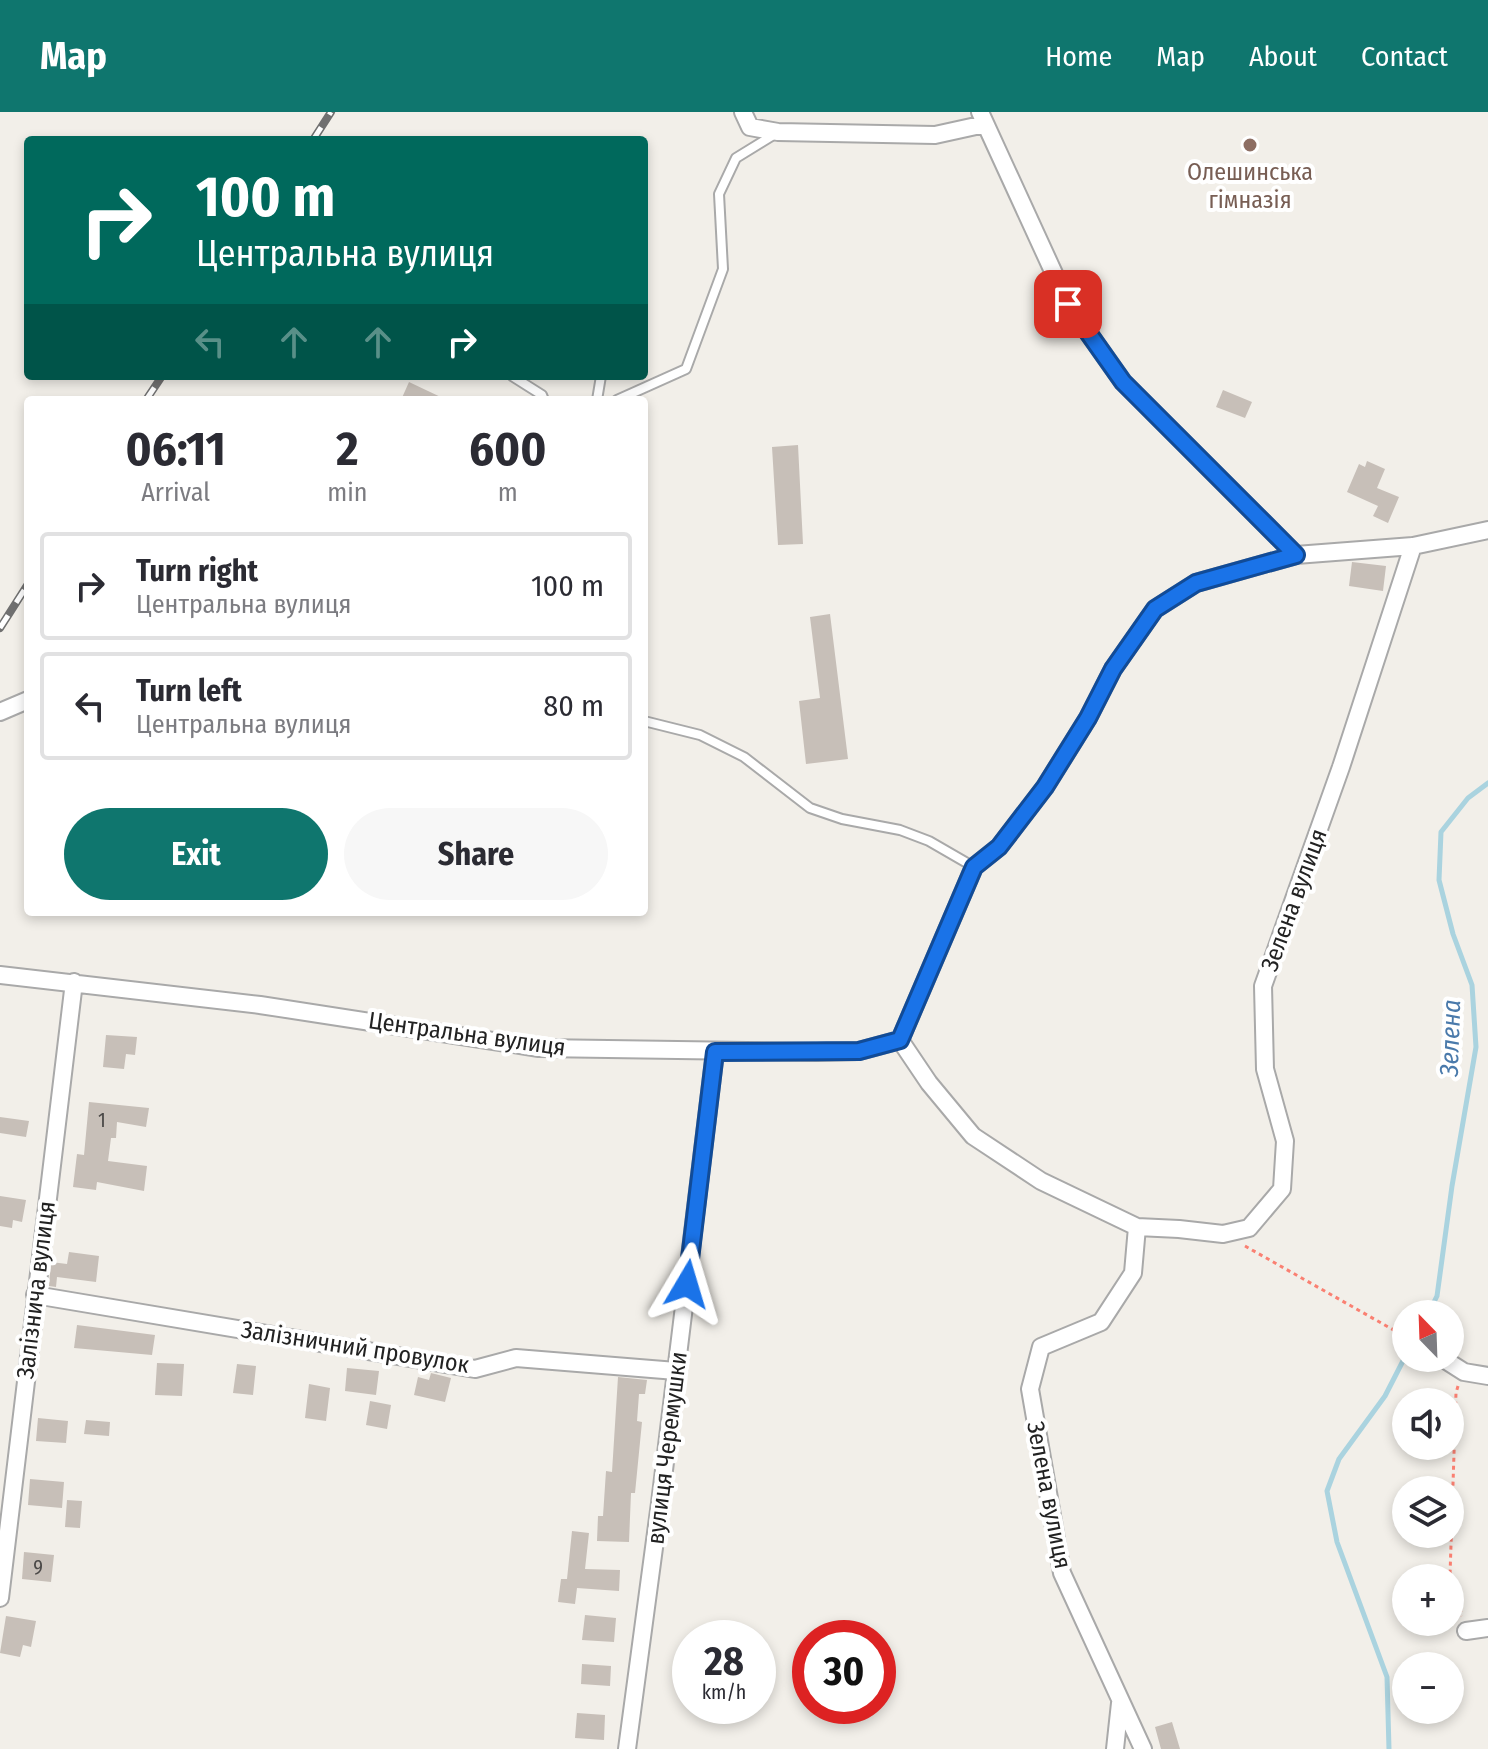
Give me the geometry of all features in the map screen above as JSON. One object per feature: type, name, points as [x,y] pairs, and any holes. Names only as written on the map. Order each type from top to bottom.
[{"type":"street","points":[[743,112],[750,127],[778,132],[935,135],[983,118],[1068,304],[1123,382],[1296,555]]},
{"type":"street","points":[[1223,1234],[1137,1227],[1041,1181],[973,1136],[929,1083],[900,1040],[974,867],[999,847],[1045,787],[1088,718],[1113,669],[1155,609],[1196,583],[1296,555],[1413,546],[1488,530]]},
{"type":"street","name":"Зелена вулиця","points":[[1223,1234],[1249,1228],[1282,1189],[1285,1141],[1265,1069],[1263,986],[1341,767],[1413,546]]},
{"type":"street","points":[[0,712],[24,702]]},
{"type":"street","name":"Центральна вулиця","points":[[0,975],[260,1005],[539,1048],[859,1051],[900,1040]]},
{"type":"street","name":"Залізнича вулиця","points":[[0,1598],[74,982]]},
{"type":"street","name":"вулиця Черемушки","points":[[627,1749],[715,1052]]},
{"type":"street","name":"Зелена вулиця","points":[[1137,1227],[1133,1273],[1101,1322],[1041,1347],[1030,1389],[1062,1573],[1143,1749]]},
{"type":"street","name":"Залізничний провулок","points":[[35,1295],[475,1369],[516,1358],[676,1371]]},
{"type":"street","points":[[1464,1372],[1488,1376]]},
{"type":"street","points":[[1466,1631],[1488,1628]]},
{"type":"street","points":[[1115,1749],[1121,1697]]},
{"type":"lane","points":[[626,396],[686,369],[723,269],[719,194],[736,158],[778,132]]},
{"type":"lane","points":[[518,380],[542,396]]},
{"type":"lane","points":[[648,722],[700,735],[744,757],[810,808],[842,819],[900,830],[929,841],[974,867]]},
{"type":"path","points":[[1223,1234],[1392,1328]]},
{"type":"path","points":[[1464,1372],[1456,1393],[1450,1575],[1466,1631]]},
{"type":"building","points":[[409,382],[439,396],[403,396]]},
{"type":"building","points":[[1223,390],[1252,402],[1245,418],[1216,407]]},
{"type":"building","points":[[798,445],[803,544],[778,545],[772,447]]},
{"type":"building","points":[[1367,461],[1385,469],[1377,488],[1399,497],[1388,523],[1373,516],[1378,506],[1347,492],[1359,464],[1365,467]]},
{"type":"building","points":[[1352,562],[1386,566],[1383,591],[1349,586]]},
{"type":"building","points":[[830,614],[848,759],[806,764],[799,701],[820,698],[810,617]]},
{"type":"building","points":[[106,1035],[137,1037],[135,1055],[126,1054],[124,1069],[103,1067]]},
{"type":"building","points":[[89,1102],[149,1108],[146,1127],[117,1122],[116,1138],[111,1138],[108,1161],[147,1166],[144,1191],[97,1182],[96,1190],[73,1187],[77,1154],[84,1155]]},
{"type":"building","points":[[0,1117],[29,1121],[26,1137],[0,1133]]},
{"type":"building","points":[[0,1196],[26,1200],[22,1222],[13,1220],[12,1228],[0,1226]]},
{"type":"building","points":[[69,1252],[99,1256],[96,1282],[57,1277],[56,1287],[49,1286],[51,1262],[67,1264]]},
{"type":"building","points":[[77,1325],[155,1335],[152,1355],[74,1348]]},
{"type":"building","points":[[157,1363],[184,1364],[182,1396],[155,1395]]},
{"type":"building","points":[[237,1364],[256,1366],[253,1395],[233,1393]]},
{"type":"building","points":[[347,1368],[379,1371],[376,1395],[345,1391]]},
{"type":"building","points":[[431,1373],[451,1378],[445,1402],[414,1395],[418,1377],[429,1380]]},
{"type":"building","points":[[618,1377],[647,1380],[645,1394],[639,1394],[637,1421],[642,1422],[635,1493],[631,1493],[629,1542],[597,1541],[598,1516],[603,1516],[606,1471],[612,1472]]},
{"type":"building","points":[[309,1384],[330,1388],[326,1421],[305,1418]]},
{"type":"building","points":[[370,1401],[391,1405],[387,1429],[366,1425]]},
{"type":"building","points":[[38,1418],[68,1421],[66,1443],[36,1441]]},
{"type":"building","points":[[86,1420],[110,1422],[109,1436],[84,1434]]},
{"type":"building","points":[[30,1479],[64,1482],[62,1508],[28,1505]]},
{"type":"building","points":[[67,1500],[82,1501],[80,1528],[65,1527]]},
{"type":"building","points":[[572,1531],[589,1533],[585,1569],[620,1570],[619,1591],[577,1588],[575,1604],[558,1602],[561,1579],[567,1579]]},
{"type":"building","points":[[24,1552],[54,1555],[51,1582],[22,1579]]},
{"type":"building","points":[[585,1615],[616,1618],[614,1642],[582,1640]]},
{"type":"building","points":[[6,1616],[36,1621],[31,1647],[23,1645],[20,1657],[0,1653]]},
{"type":"building","points":[[582,1664],[611,1666],[610,1686],[581,1684]]},
{"type":"building","points":[[577,1713],[605,1715],[604,1740],[575,1738]]},
{"type":"building","points":[[1172,1722],[1180,1749],[1161,1749],[1155,1727]]},
{"type":"waterway","name":"Зелена","points":[[1435,1300],[1476,1047],[1472,985],[1453,934],[1439,880],[1441,832],[1468,798],[1488,783]]},
{"type":"waterway","name":"Зелена","points":[[1389,1749],[1387,1677],[1337,1542],[1327,1491],[1339,1459],[1385,1396],[1397,1372]]},
{"type":"railway","points":[[316,136],[331,112]]},
{"type":"railway","points":[[149,396],[159,380]]},
{"type":"railway","points":[[0,628],[24,590]]},
{"type":"place","name":"Олешинська гімназія","points":[[1250,145]]},
{"type":"route","points":[[687,1284],[715,1052],[859,1051],[900,1040],[974,867],[999,847],[1045,787],[1088,718],[1113,669],[1155,609],[1196,583],[1296,555],[1123,382],[1068,304]]}]
